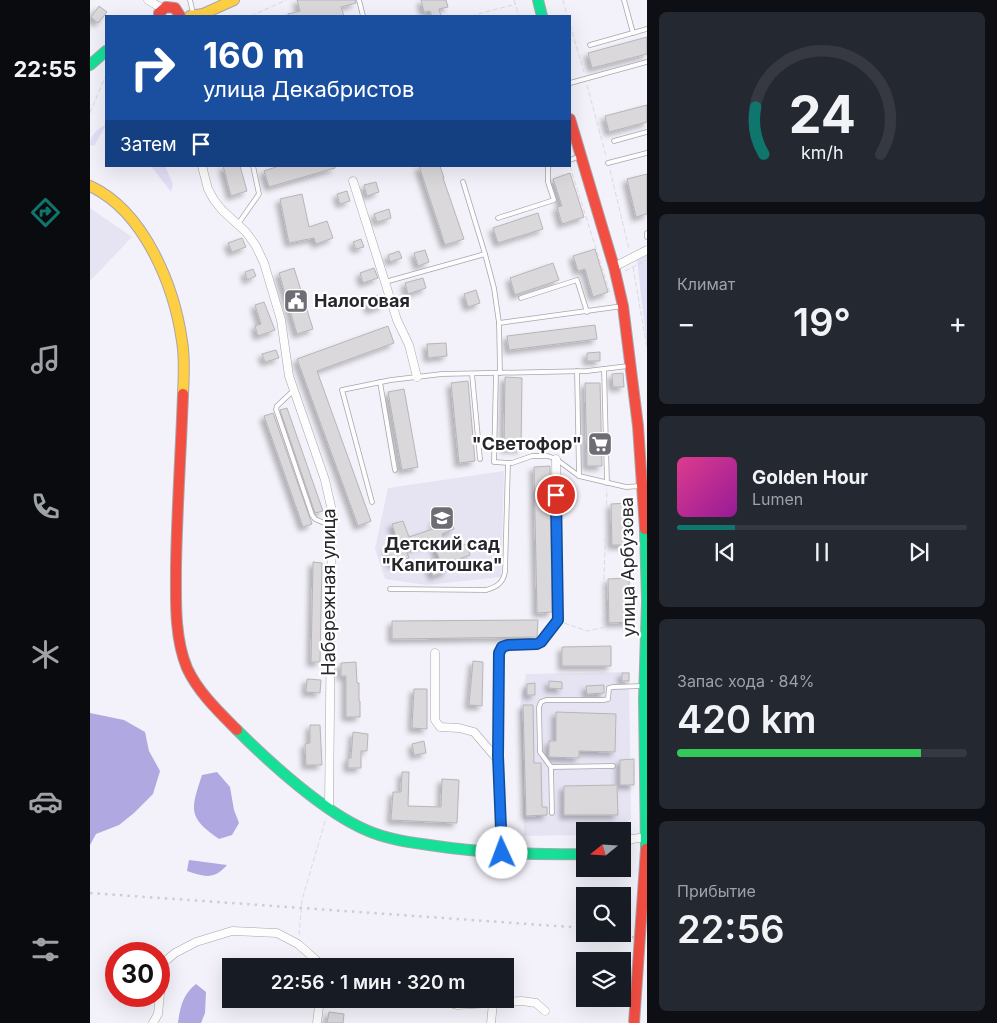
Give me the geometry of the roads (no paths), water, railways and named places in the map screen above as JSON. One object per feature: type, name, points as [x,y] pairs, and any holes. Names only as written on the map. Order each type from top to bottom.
[{"type":"street","points":[[148,0],[161,13],[166,7],[175,8],[179,15]]},
{"type":"street","points":[[200,15],[234,0]]},
{"type":"street","points":[[538,0],[542,15]]},
{"type":"street","points":[[90,65],[105,53]]},
{"type":"street","name":"улица Арбузова","points":[[571,127],[575,158],[612,274],[631,366],[646,502],[647,600],[645,686],[647,837],[634,1023]]},
{"type":"street","name":"Набережная улица","points":[[202,167],[208,189],[214,200],[246,232],[256,246],[264,263],[281,320],[286,361],[293,391],[325,480],[332,511],[329,808]]},
{"type":"street","points":[[353,181],[396,320],[409,345],[417,377]]},
{"type":"street","points":[[90,186],[114,199],[131,216],[167,282],[178,318],[184,356],[181,464],[176,535],[176,607],[180,638],[187,668],[203,692],[222,714],[319,802],[359,827],[396,840],[464,851],[537,855],[576,854]]},
{"type":"street","points":[[612,274],[632,258],[647,250]]},
{"type":"street","points":[[502,853],[498,760],[499,653],[502,647],[508,645],[537,644],[541,642],[558,620],[556,459]]},
{"type":"street","points":[[435,653],[435,720],[440,727],[459,728],[474,732],[498,760]]},
{"type":"street","points":[[631,840],[647,837]]},
{"type":"street","points":[[153,1023],[158,1014],[163,963],[175,953],[196,942],[232,931],[277,933],[298,944],[314,958]]},
{"type":"street","points":[[514,1002],[536,1003],[545,1011]]},
{"type":"street","points":[[317,1023],[319,1008]]},
{"type":"street","points":[[491,1023],[492,1008]]},
{"type":"lane","points":[[190,0],[200,15]]},
{"type":"lane","points":[[359,0],[363,15]]},
{"type":"lane","points":[[624,0],[633,33]]},
{"type":"lane","points":[[590,45],[647,29]]},
{"type":"lane","points":[[571,83],[647,62]]},
{"type":"lane","points":[[614,141],[647,132]]},
{"type":"lane","points":[[608,163],[647,153]]},
{"type":"lane","points":[[238,225],[259,194],[253,167]]},
{"type":"lane","points":[[498,218],[554,200],[548,182],[548,167]]},
{"type":"lane","points":[[463,182],[494,288],[499,323],[494,462],[508,463],[540,455],[556,459],[579,476],[626,487],[644,486]]},
{"type":"lane","points":[[385,282],[485,254]]},
{"type":"lane","points":[[520,298],[577,280],[586,312]]},
{"type":"lane","points":[[499,323],[618,307]]},
{"type":"lane","points":[[372,502],[342,390],[417,377],[577,371],[631,366]]},
{"type":"lane","points":[[604,369],[607,483]]},
{"type":"lane","points":[[577,371],[579,476]]},
{"type":"lane","points":[[472,374],[480,459]]},
{"type":"lane","points":[[380,382],[395,470]]},
{"type":"lane","points":[[293,391],[276,409],[312,515],[315,520],[332,527]]},
{"type":"lane","points":[[390,588],[486,590],[502,582],[506,572],[508,463]]},
{"type":"lane","points":[[552,813],[551,767],[540,755],[539,707],[542,702],[546,700],[604,700],[608,699],[609,688],[645,686]]},
{"type":"lane","points":[[551,767],[613,766]]},
{"type":"railway","points":[[90,893],[576,927]]},
{"type":"railway","points":[[631,937],[647,938]]},
{"type":"place","name":"Налоговая","points":[[296,301]]},
{"type":"place","name":"\"Светофор\"","points":[[600,444]]},
{"type":"place","name":"Детский сад \"Капитошка\"","points":[[442,518]]}]
